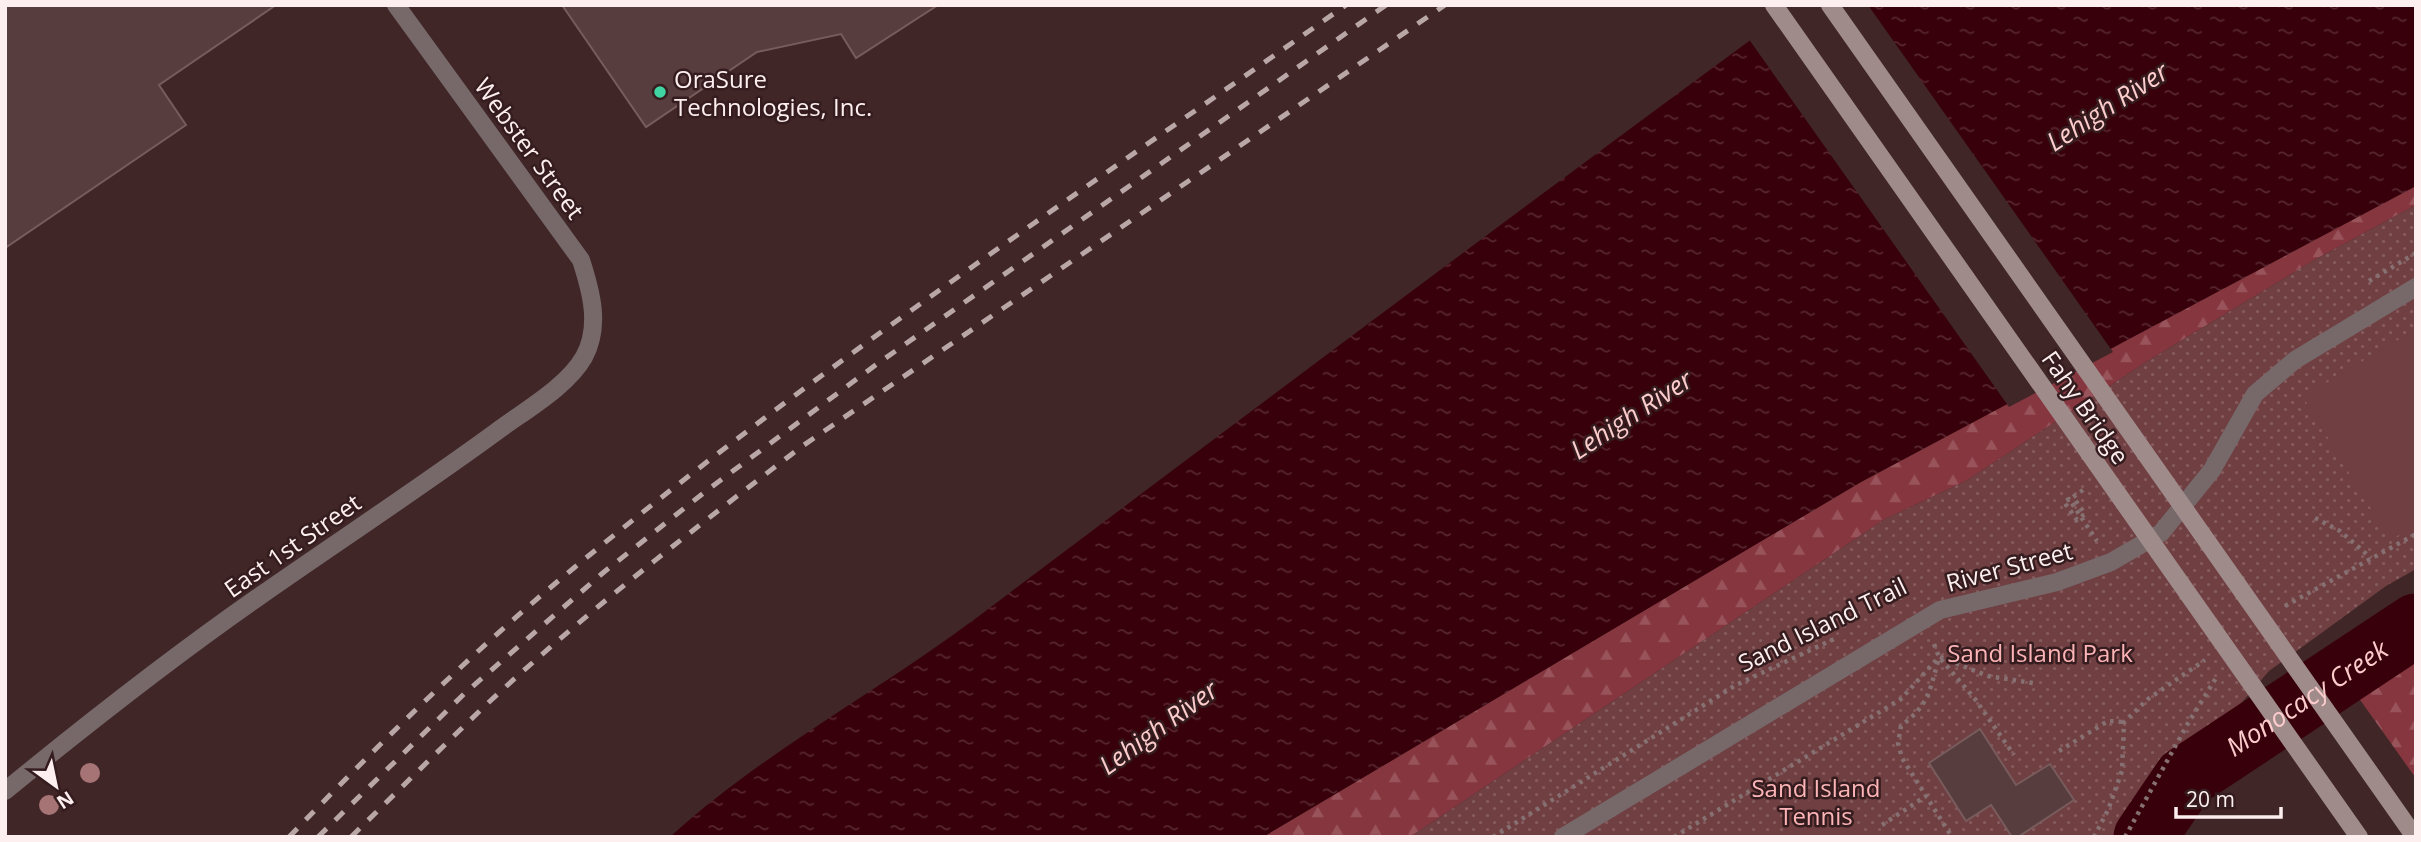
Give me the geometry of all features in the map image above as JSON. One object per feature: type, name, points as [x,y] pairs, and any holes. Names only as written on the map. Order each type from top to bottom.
[{"type":"main road","name":"Fahy Bridge","points":[[1774,5],[2359,837]]},
{"type":"main road","name":"Fahy Bridge","points":[[1830,5],[2415,837]]},
{"type":"street","name":"Webster Street","points":[[396,5],[581,260],[592,295],[593,332]]},
{"type":"street","name":"River Street","points":[[1563,837],[1940,610],[2057,582],[2111,562],[2161,533],[2212,470],[2255,394],[2295,360],[2416,287]]},
{"type":"street","name":"East 1st Street","points":[[5,790],[90,722],[244,608],[431,479],[570,376],[585,356],[593,332]]},
{"type":"path","points":[[2366,283],[2416,253]]},
{"type":"path","points":[[2079,513],[2069,499],[2064,502],[2077,520],[2085,514],[2073,497],[2085,488]]},
{"type":"path","points":[[2315,518],[2340,531],[2371,558]]},
{"type":"path","points":[[2094,547],[2107,539]]},
{"type":"path","points":[[1940,610],[1931,638],[1939,657],[1975,699],[2014,755]]},
{"type":"path","name":"Sand Island Trail","points":[[1493,837],[1736,685],[1841,636]]},
{"type":"path","points":[[1939,657],[1988,676],[2033,683]]},
{"type":"path","points":[[1939,657],[1927,699],[1915,715],[1900,726],[1898,743],[1902,758],[1952,837]]},
{"type":"path","points":[[1674,837],[1900,699],[1939,657]]},
{"type":"path","points":[[2125,837],[2217,676]]},
{"type":"path","points":[[2059,751],[2108,721],[2124,722]]},
{"type":"path","points":[[1882,825],[1926,796]]},
{"type":"green space","points":[[2416,186],[2416,205],[2316,259],[2146,362],[1966,481],[1885,519],[1410,837],[1263,837],[1861,482]]},
{"type":"green space","name":"Sand Island Park","points":[[2416,205],[2416,569],[2386,586],[2269,671],[2167,789],[2138,837],[1410,837],[1885,519],[1966,481],[2146,362],[2316,259]]},
{"type":"green space","points":[[2416,329],[2416,525],[2390,540],[2303,397]]},
{"type":"green space","points":[[2416,644],[2416,777],[2415,777],[2353,690]]},
{"type":"green space","name":"Sand Island Tennis","points":[[1830,788],[1859,837],[1791,837],[1780,818]]},
{"type":"water","name":"Lehigh River","points":[[1798,5],[2416,5],[2416,186],[1861,482],[1263,837],[670,837],[743,777],[979,616]]},
{"type":"pier","points":[[1792,5],[1868,5],[2113,352],[2009,407],[1748,38]]},
{"type":"building","points":[[5,5],[276,5],[159,85],[186,125],[5,248]]},
{"type":"building","name":"OraSure Technologies, Inc.","points":[[562,5],[938,5],[856,58],[841,34],[757,52],[646,127]]},
{"type":"building","points":[[1980,729],[2016,785],[2050,764],[2074,800],[2018,837],[2012,837],[1991,805],[1966,821],[1929,763]]},
{"type":"waterway","name":"Monocacy Creek","points":[[2145,837],[2185,778],[2416,625]]},
{"type":"railway","points":[[289,837],[393,732],[500,631],[668,492],[955,279],[1346,5]]},
{"type":"railway","points":[[318,837],[465,693],[604,572],[706,491],[877,364],[1386,5]]},
{"type":"railway","points":[[351,837],[488,703],[602,603],[801,447],[1445,5]]},
{"type":"place","name":"OraSure Technologies, Inc.","points":[[660,92]]}]
